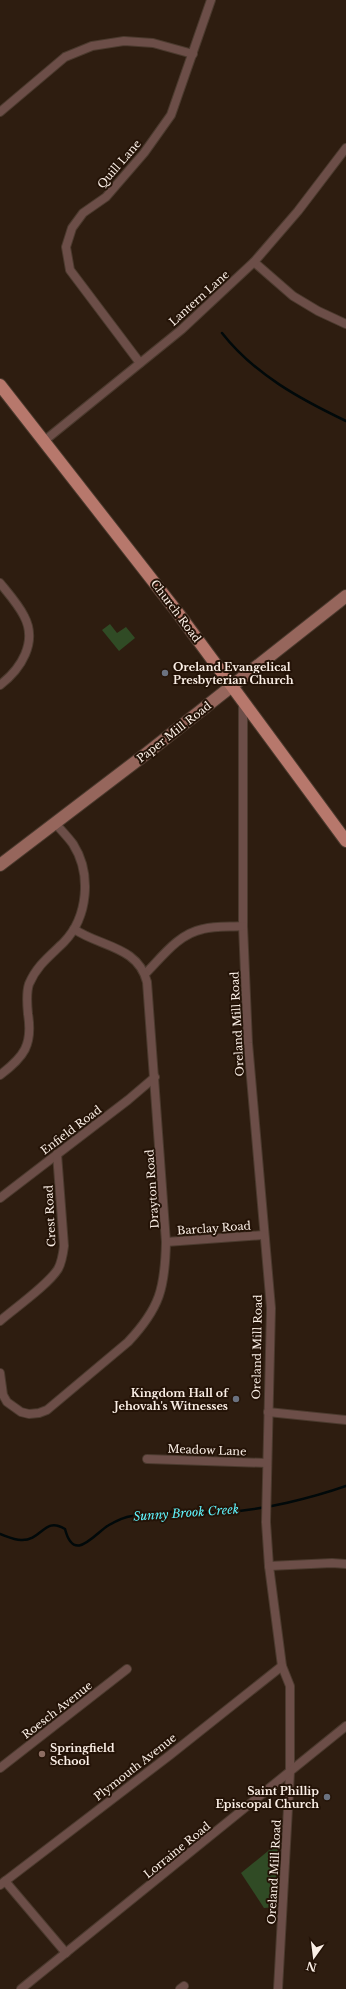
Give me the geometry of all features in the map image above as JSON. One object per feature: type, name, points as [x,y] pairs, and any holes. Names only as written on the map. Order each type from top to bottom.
[{"type":"main road","name":"Church Road","points":[[0,385],[178,613],[243,703],[344,833]]},
{"type":"street","name":"Quill Lane","points":[[140,363],[70,270],[66,247],[72,228],[83,213],[106,197],[144,153],[171,115],[211,0]]},
{"type":"street","points":[[0,112],[65,57],[92,46],[124,41],[153,43],[193,54]]},
{"type":"street","name":"Lantern Lane","points":[[44,441],[181,330],[254,262],[298,211],[346,148]]},
{"type":"street","points":[[254,262],[293,296],[318,311],[346,324]]},
{"type":"street","points":[[0,583],[25,616],[28,630],[28,648],[19,668],[0,685]]},
{"type":"street","name":"Paper Mill Road","points":[[0,865],[231,687],[346,596]]},
{"type":"street","name":"Oreland Mill Road","points":[[243,703],[243,926],[248,1043],[263,1235],[271,1308],[266,1511],[269,1566],[282,1666],[290,1686],[290,1772],[278,1989]]},
{"type":"street","points":[[0,1075],[18,1060],[27,1047],[30,1026],[27,1005],[28,991],[35,971],[74,929],[83,905],[85,878],[83,866],[75,848],[55,823]]},
{"type":"street","points":[[145,974],[172,947],[191,933],[208,928],[243,926]]},
{"type":"street","name":"Drayton Road","points":[[0,1373],[5,1399],[17,1410],[34,1414],[47,1410],[128,1342],[139,1330],[153,1311],[161,1293],[166,1266],[166,1242],[149,992],[145,974],[137,962],[121,949],[87,937],[74,929]]},
{"type":"street","name":"Enfield Road","points":[[0,1198],[128,1100],[155,1077]]},
{"type":"street","name":"Crest Road","points":[[0,1321],[49,1279],[58,1269],[62,1259],[64,1246],[57,1154]]},
{"type":"street","name":"Barclay Road","points":[[166,1242],[263,1235]]},
{"type":"street","points":[[268,1412],[346,1420]]},
{"type":"street","name":"Meadow Lane","points":[[147,1459],[266,1463]]},
{"type":"street","points":[[269,1566],[346,1564]]},
{"type":"street","name":"Plymouth Avenue","points":[[2,1883],[170,1755],[282,1666]]},
{"type":"street","name":"Roesch Avenue","points":[[0,1768],[127,1669]]},
{"type":"street","name":"Lorraine Road","points":[[21,1989],[346,1726]]},
{"type":"street","points":[[2,1883],[66,1953]]},
{"type":"green space","points":[[110,624],[117,633],[126,627],[135,638],[119,651],[102,630]]},
{"type":"green space","points":[[279,1842],[276,1907],[264,1908],[241,1873]]},
{"type":"waterway","points":[[222,333],[248,361],[263,373],[312,404],[346,421]]},
{"type":"waterway","name":"Sunny Brook Creek","points":[[0,1534],[21,1540],[28,1539],[34,1537],[52,1525],[65,1529],[69,1539],[74,1544],[79,1545],[85,1544],[109,1525],[120,1519],[129,1517],[155,1513],[227,1512],[256,1509],[303,1499],[346,1486]]},
{"type":"place","name":"Oreland Evangelical Presbyterian Church","points":[[165,673]]},
{"type":"place","name":"Kingdom Hall of Jehovah's Witnesses","points":[[236,1399]]},
{"type":"place","name":"Springfield School","points":[[42,1754]]},
{"type":"place","name":"Saint Phillip Episcopal Church","points":[[327,1797]]}]
